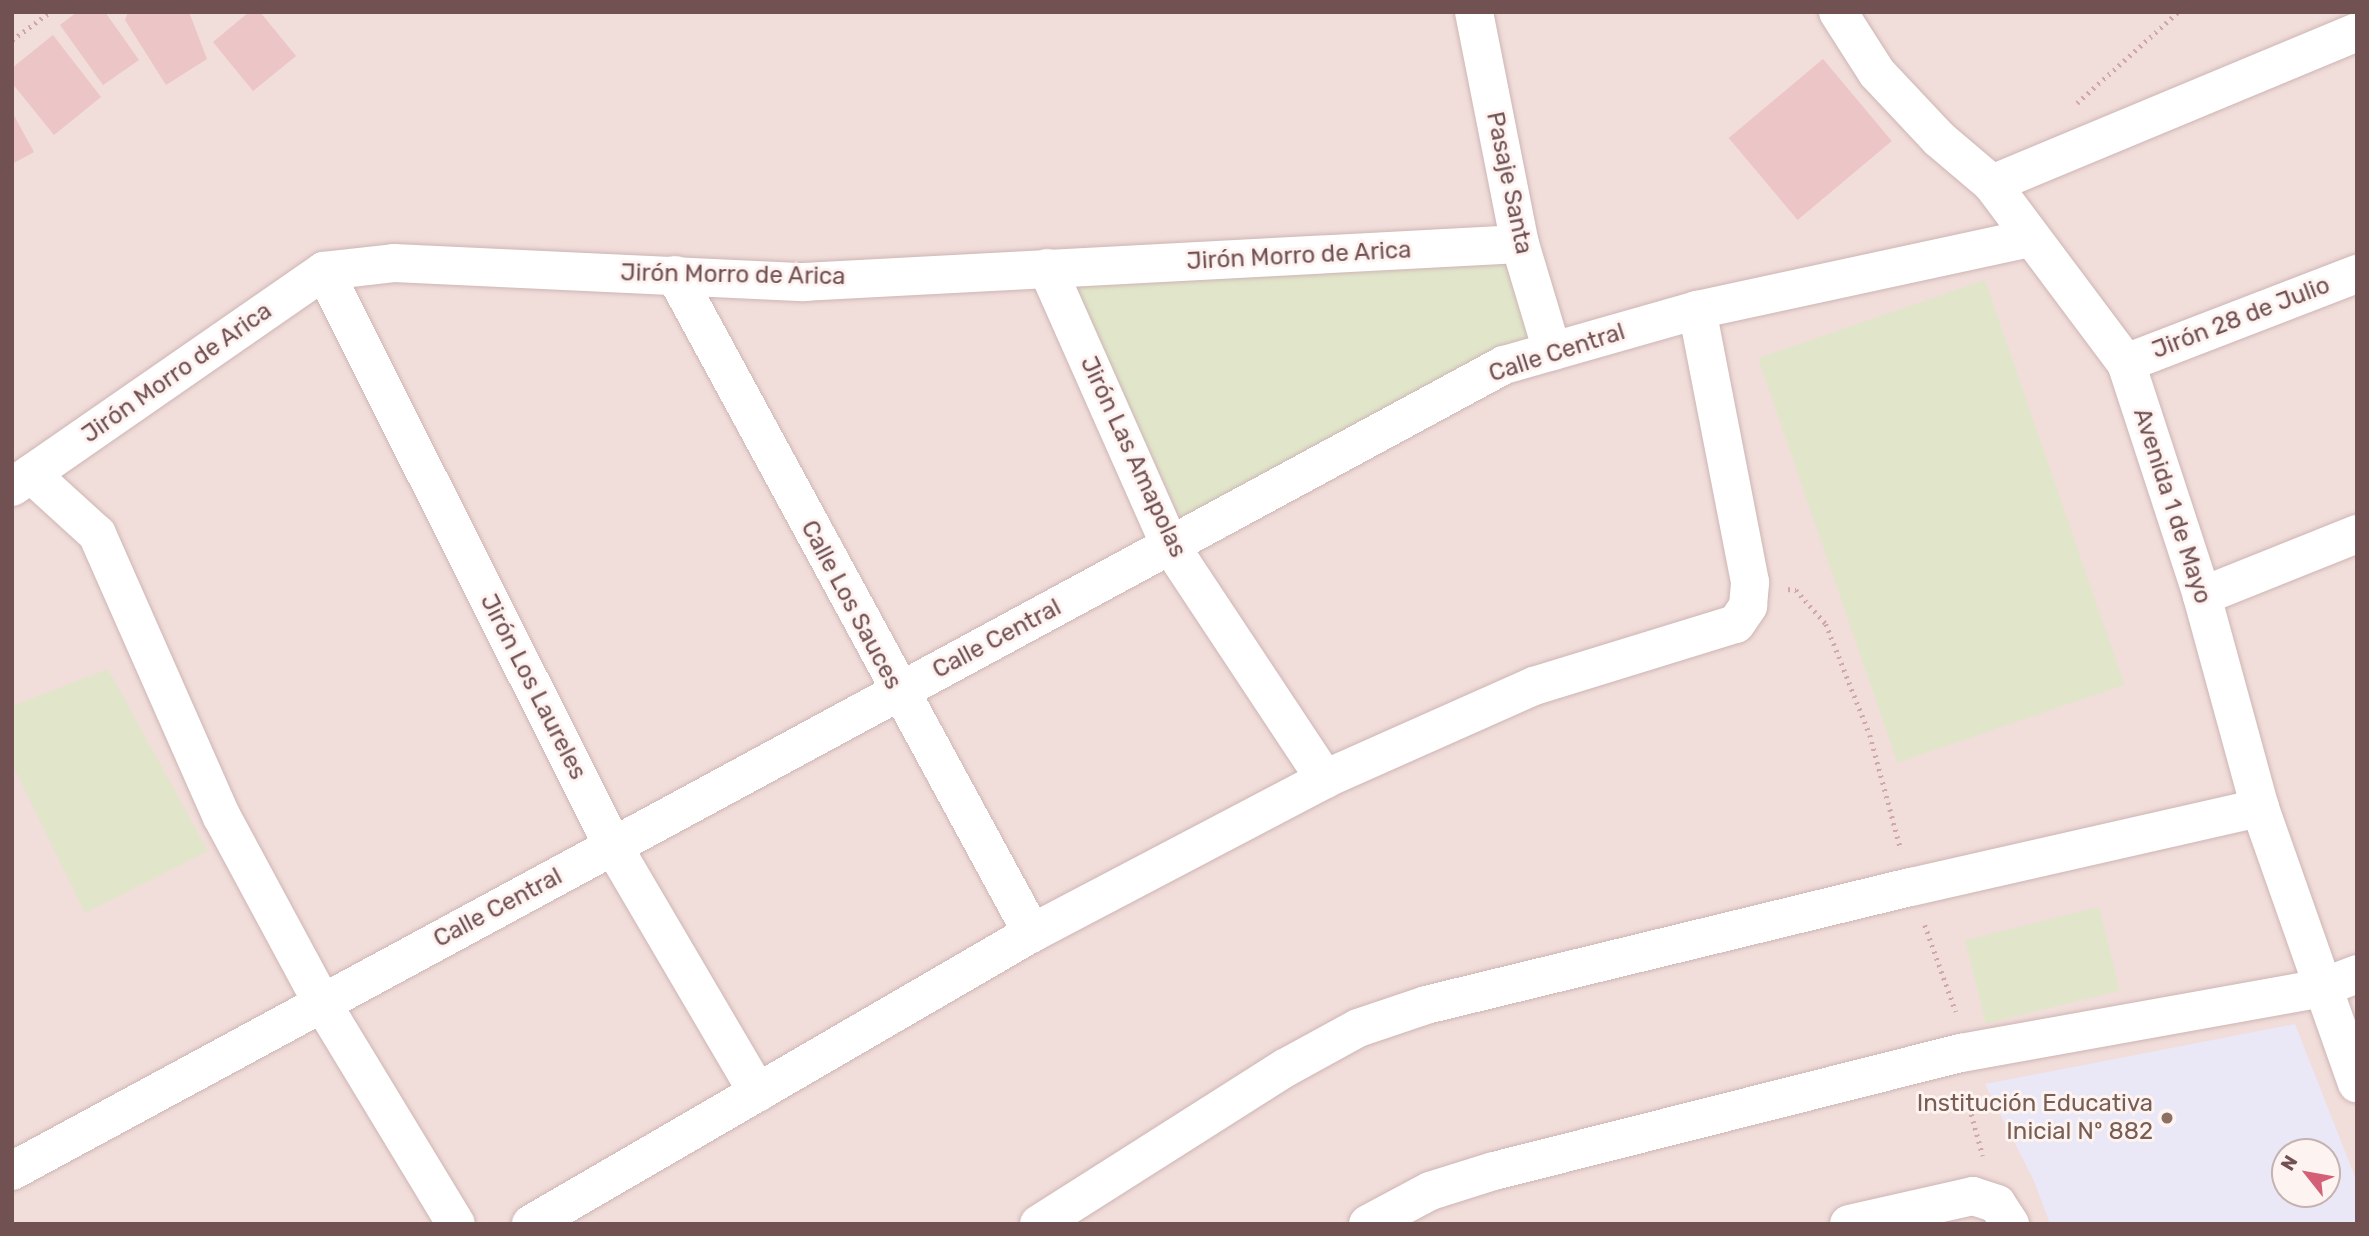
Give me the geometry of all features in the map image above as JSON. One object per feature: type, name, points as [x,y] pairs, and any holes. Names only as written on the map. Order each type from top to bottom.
[{"type":"street","name":"Pasaje Santa","points":[[1474,12],[1520,244],[1552,351]]},
{"type":"street","name":"Avenida 1 de Mayo","points":[[1838,12],[1877,73],[1939,139],[1992,184],[2126,363],[2202,596],[2260,808],[2321,988],[2357,1083]]},
{"type":"street","points":[[1992,184],[2357,32]]},
{"type":"street","name":"Calle Central","points":[[12,1171],[1504,365],[1697,310],[2032,238]]},
{"type":"street","name":"Jirón Morro de Arica","points":[[22,481],[324,271],[394,263],[804,282],[1520,244]]},
{"type":"street","name":"Jirón Las Amapolas","points":[[1047,268],[1170,545],[1325,779]]},
{"type":"street","name":"Jirón Los Laureles","points":[[324,271],[613,846],[758,1093]]},
{"type":"street","name":"Jirón 28 de Julio","points":[[2126,363],[2357,274]]},
{"type":"street","name":"Calle Los Sauces","points":[[675,275],[898,692],[1032,933]]},
{"type":"street","points":[[531,1224],[1032,933],[1325,779],[1534,686],[1736,624],[1748,606],[1749,582],[1697,310]]},
{"type":"street","points":[[22,481],[97,534],[222,817],[322,1003],[456,1224]]},
{"type":"street","points":[[2202,596],[2357,534]]},
{"type":"street","points":[[1039,1224],[1285,1068],[1358,1028],[1415,1008],[1898,890],[2260,808]]},
{"type":"street","points":[[1368,1224],[1430,1191],[1494,1171],[1961,1053],[2321,988],[2357,974]]},
{"type":"street","points":[[1849,1224],[1973,1196],[1997,1204],[2010,1224]]},
{"type":"path","points":[[12,40],[50,12]]},
{"type":"path","points":[[2070,110],[2178,12]]},
{"type":"shaded area","points":[[12,12],[2357,12],[2357,1224],[12,1224]]},
{"type":"shaded area","name":"Institución Educativa Inicial Nº 882","points":[[2295,1024],[2340,1138],[2271,1138],[2271,1208],[2341,1208],[2341,1141],[2357,1182],[2357,1224],[2050,1224],[2034,1181],[1985,1084]]},
{"type":"green space","points":[[1511,260],[1529,339],[1181,518],[1070,283]]},
{"type":"green space","points":[[1985,280],[2124,685],[1897,763],[1758,358]]},
{"type":"green space","points":[[108,669],[208,851],[85,913],[12,764],[12,706]]},
{"type":"green space","points":[[2099,907],[2120,990],[1986,1024],[1965,940]]},
{"type":"building","points":[[77,12],[105,12],[139,60],[103,85],[60,25]]},
{"type":"building","points":[[128,12],[189,12],[207,59],[166,85],[125,20]]},
{"type":"building","points":[[249,12],[260,12],[296,56],[253,91],[213,42]]},
{"type":"building","points":[[53,35],[101,97],[54,135],[12,83],[12,68]]},
{"type":"building","points":[[1823,59],[1892,141],[1798,220],[1729,138]]},
{"type":"building","points":[[12,112],[34,152],[12,164]]},
{"type":"place","name":"Institución Educativa Inicial Nº 882","points":[[2167,1118]]}]
